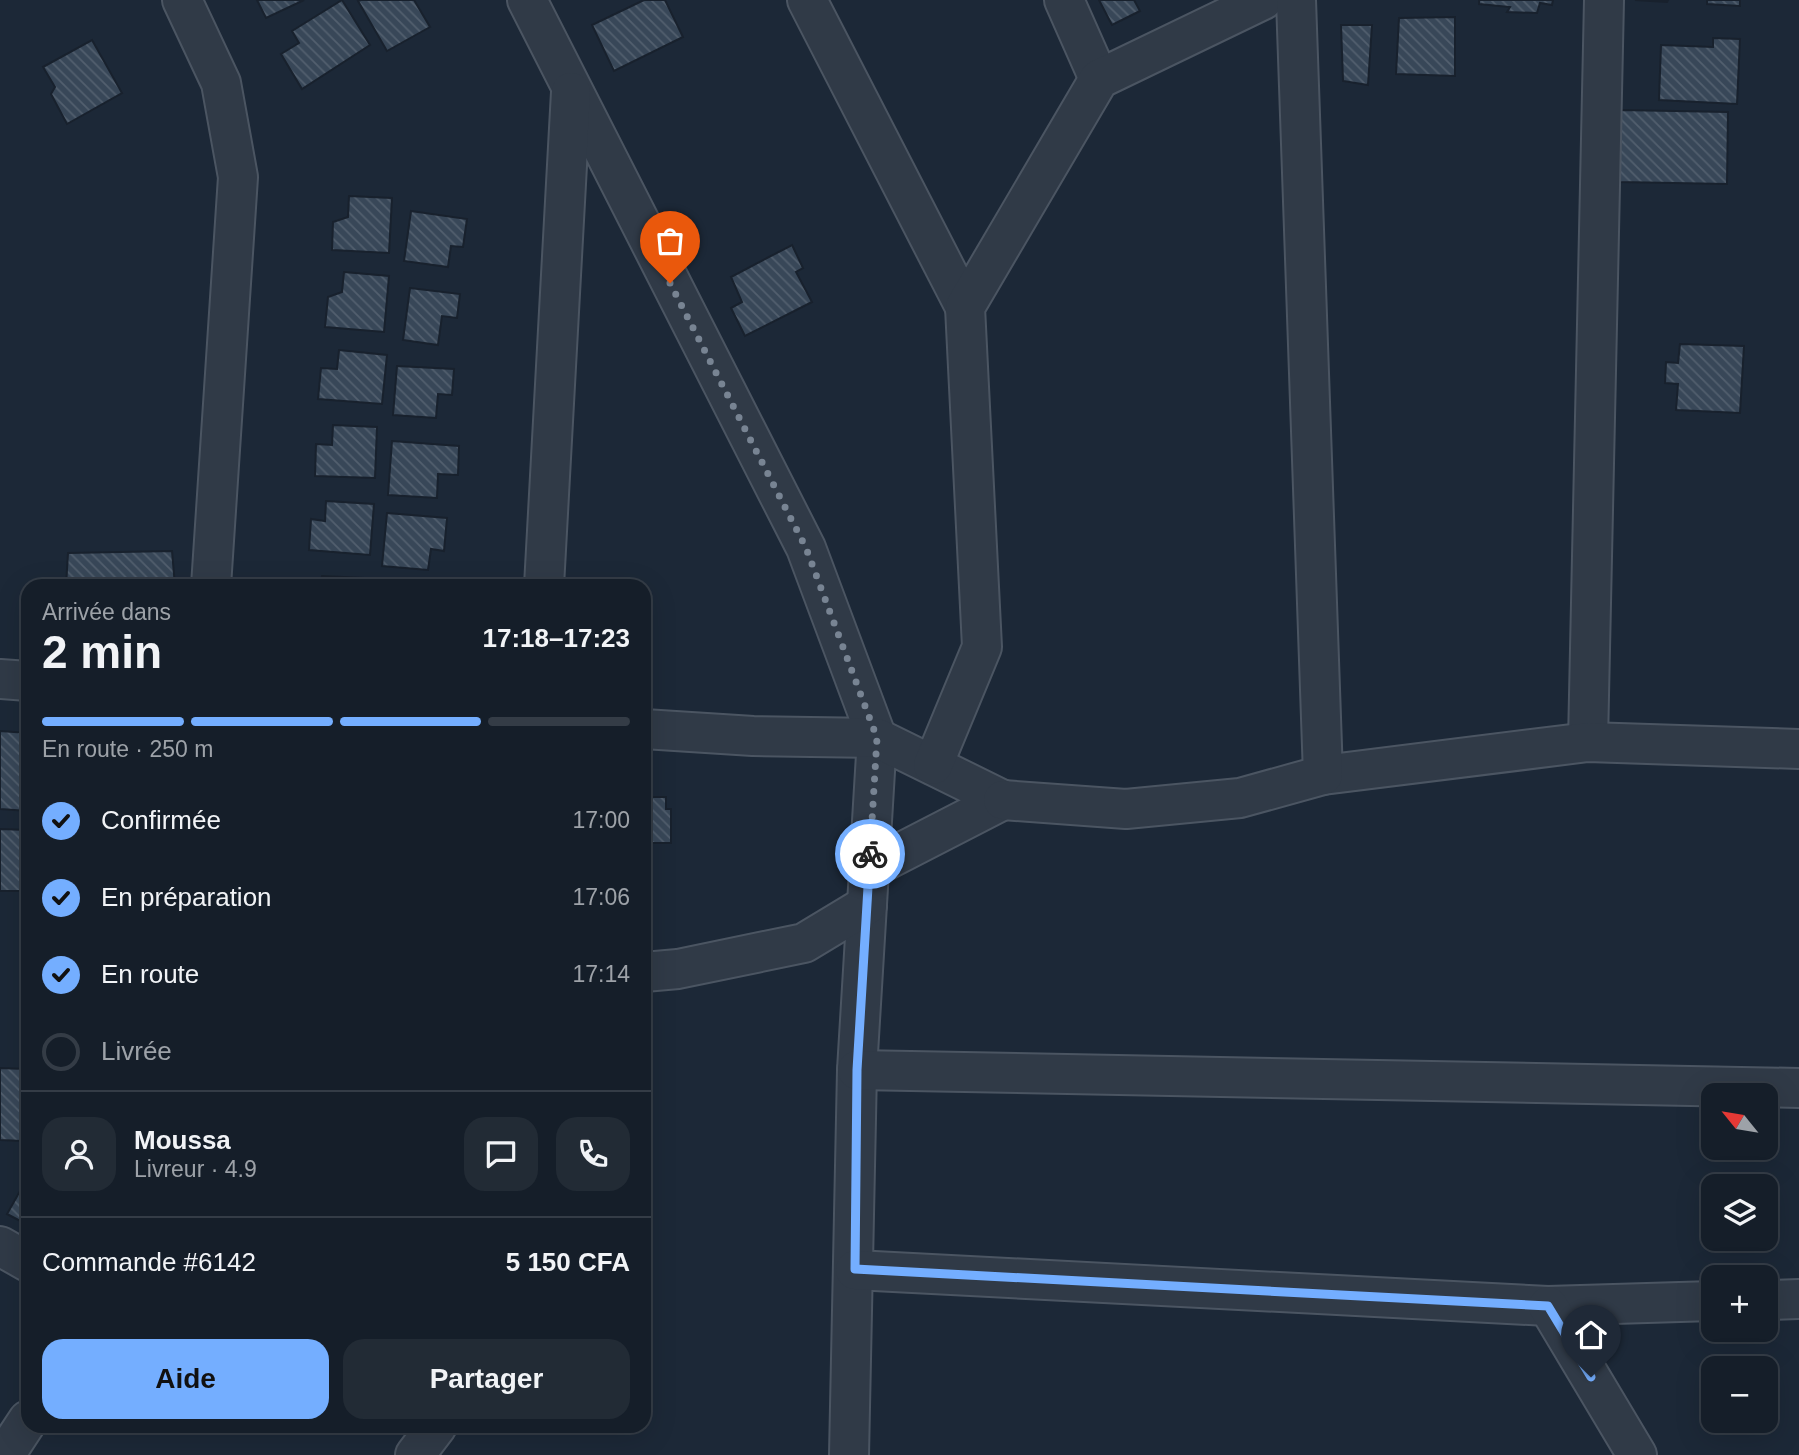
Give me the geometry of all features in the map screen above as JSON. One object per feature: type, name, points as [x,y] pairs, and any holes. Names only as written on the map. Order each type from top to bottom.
[{"type":"street","points":[[182,0],[221,83],[237,177],[211,579]]},
{"type":"street","points":[[527,0],[806,548],[877,738],[857,1070],[855,1269],[849,1454]]},
{"type":"street","points":[[807,0],[965,307],[982,647],[933,765]]},
{"type":"street","points":[[1064,0],[1099,79]]},
{"type":"street","points":[[965,307],[1099,79],[1263,0]]},
{"type":"street","points":[[1296,0],[1323,775]]},
{"type":"street","points":[[1588,742],[1604,0]]},
{"type":"street","points":[[544,579],[571,90]]},
{"type":"street","points":[[0,679],[21,680]]},
{"type":"street","points":[[651,729],[753,736],[877,738],[1003,800],[1126,809],[1240,798],[1323,775],[1588,742],[1799,750]]},
{"type":"street","points":[[651,971],[678,969],[804,943],[868,887],[1003,800]]},
{"type":"street","points":[[857,1070],[1799,1088]]},
{"type":"street","points":[[0,1246],[21,1258]]},
{"type":"street","points":[[855,1269],[1548,1306],[1701,1301]]},
{"type":"street","points":[[1778,1300],[1799,1299]]},
{"type":"street","points":[[1548,1306],[1637,1455]]},
{"type":"street","points":[[5,1455],[21,1431]]},
{"type":"street","points":[[415,1455],[432,1433]]},
{"type":"building","points":[[257,0],[304,0],[266,18]]},
{"type":"building","points":[[342,0],[370,45],[302,89],[281,54],[299,43],[292,31]]},
{"type":"building","points":[[414,0],[430,27],[387,51],[358,1]]},
{"type":"building","points":[[644,0],[665,0],[683,37],[614,71],[592,25]]},
{"type":"building","points":[[1099,0],[1134,0],[1140,11],[1112,25]]},
{"type":"building","points":[[1479,0],[1553,0],[1552,5],[1540,3],[1537,13],[1507,12],[1510,7],[1479,4]]},
{"type":"building","points":[[1635,0],[1668,0],[1667,2]]},
{"type":"building","points":[[1707,0],[1740,0],[1740,6],[1707,4]]},
{"type":"building","points":[[1455,17],[1455,76],[1396,74],[1399,18]]},
{"type":"building","points":[[1341,25],[1372,25],[1368,85],[1343,81]]},
{"type":"building","points":[[1713,38],[1740,39],[1737,104],[1659,100],[1661,45],[1713,47]]},
{"type":"building","points":[[92,40],[122,93],[67,124],[51,94],[55,87],[43,67]]},
{"type":"building","points":[[1621,110],[1728,112],[1727,184],[1619,182]]},
{"type":"building","points":[[349,196],[392,198],[389,253],[332,250],[333,222],[348,217]]},
{"type":"building","points":[[411,211],[467,219],[463,247],[451,246],[448,267],[404,261]]},
{"type":"building","points":[[792,245],[803,268],[796,272],[812,302],[745,336],[731,308],[742,302],[731,277]]},
{"type":"building","points":[[344,272],[389,276],[384,332],[325,327],[328,297],[342,292]]},
{"type":"building","points":[[410,288],[460,294],[457,318],[442,316],[438,345],[403,340]]},
{"type":"building","points":[[1680,344],[1744,346],[1740,413],[1676,410],[1678,384],[1665,383],[1666,362],[1678,363]]},
{"type":"building","points":[[339,350],[387,355],[382,404],[318,399],[321,368],[337,369]]},
{"type":"building","points":[[397,366],[454,369],[452,395],[438,394],[436,418],[393,415]]},
{"type":"building","points":[[333,425],[377,427],[375,478],[315,476],[316,444],[332,445]]},
{"type":"building","points":[[392,441],[459,446],[458,475],[438,474],[437,498],[388,495]]},
{"type":"building","points":[[326,501],[374,504],[370,555],[309,550],[311,519],[325,521]]},
{"type":"building","points":[[387,513],[447,518],[444,551],[431,549],[428,570],[382,566]]},
{"type":"building","points":[[172,551],[174,579],[66,579],[68,553]]},
{"type":"building","points":[[322,576],[363,578],[363,579],[322,579]]},
{"type":"building","points":[[0,731],[21,732],[21,810],[0,809]]},
{"type":"building","points":[[651,797],[666,797],[666,809],[671,809],[671,843],[651,843]]},
{"type":"building","points":[[0,829],[21,830],[21,891],[0,891]]},
{"type":"building","points":[[0,1068],[21,1069],[21,1141],[0,1140]]},
{"type":"building","points":[[21,1189],[21,1221],[7,1214]]},
{"type":"way so far","points":[[670,283],[806,548],[877,738],[870,854]]},
{"type":"route","points":[[870,854],[857,1070],[855,1269],[1548,1306],[1591,1377]]}]
